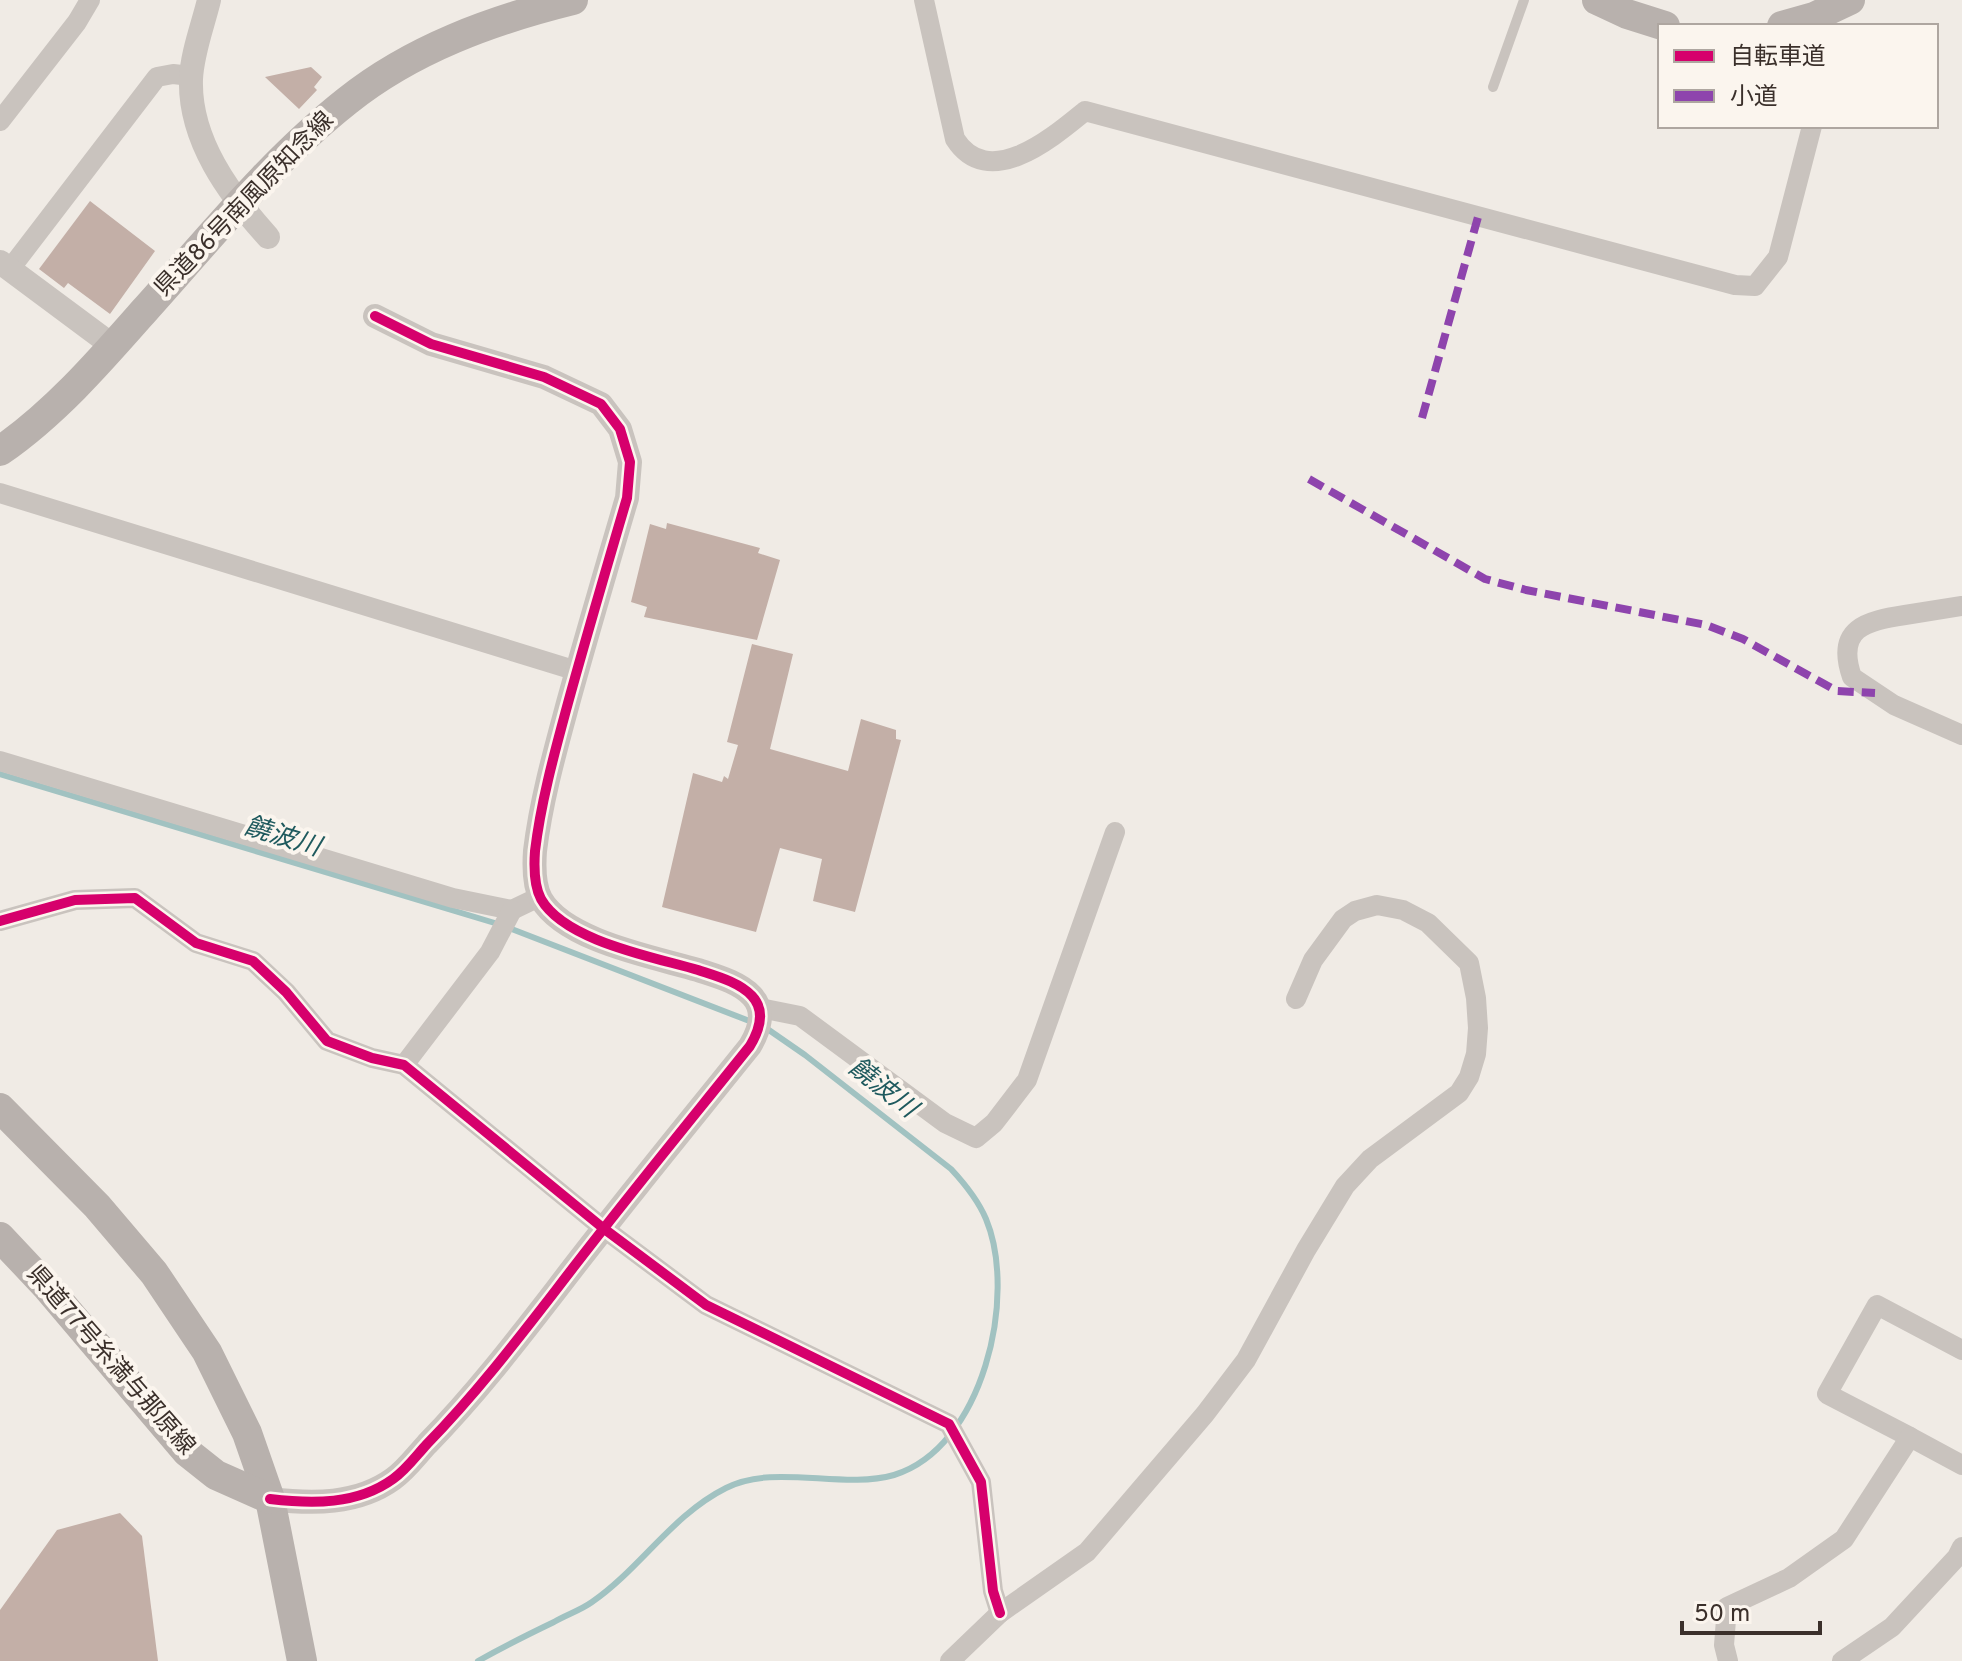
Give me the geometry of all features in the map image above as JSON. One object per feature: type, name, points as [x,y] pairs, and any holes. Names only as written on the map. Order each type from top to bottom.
[{"type":"main road","name":"県道86号南風原知念線","points":[[0,451],[61,399],[239,206],[346,101],[374,81],[460,34],[573,0]]},
{"type":"main road","points":[[1597,0],[1631,7],[1661,24]]},
{"type":"main road","points":[[1815,22],[1850,0]]},
{"type":"main road","points":[[0,1108],[97,1206],[154,1273],[207,1352],[247,1433],[270,1499],[302,1661]]},
{"type":"main road","name":"県道77号糸満与那原線","points":[[0,1237],[201,1466],[270,1499]]},
{"type":"street","points":[[0,121],[77,22],[90,0]]},
{"type":"street","points":[[209,0],[191,76],[192,100],[211,160],[239,206],[268,237]]},
{"type":"street","points":[[924,0],[950,105],[955,139],[964,153],[979,160],[1017,157],[1042,146],[1085,111],[1735,285],[1755,286],[1778,257],[1811,128]]},
{"type":"street","points":[[113,346],[5,266],[157,77],[173,74],[191,76]]},
{"type":"street","points":[[270,1499],[303,1503],[338,1501],[366,1494],[394,1479],[503,1359],[759,1031],[760,1008],[754,997],[741,986],[583,933],[555,917],[539,897],[535,880],[535,853],[554,757],[627,498],[630,462],[620,429],[601,404],[544,377],[431,344],[375,316]]},
{"type":"street","points":[[0,493],[577,671]]},
{"type":"street","points":[[1962,606],[1874,620],[1857,629],[1850,639],[1847,652],[1852,677],[1863,685],[1894,705],[1962,735]]},
{"type":"street","points":[[0,761],[508,916]]},
{"type":"street","points":[[760,1008],[800,1016],[945,1123],[976,1138],[994,1123],[1027,1080],[1115,832]]},
{"type":"street","points":[[404,1065],[490,952],[508,916],[539,897]]},
{"type":"street","points":[[0,921],[75,900],[135,898],[196,943],[253,961],[286,992],[327,1041],[372,1058],[404,1065],[603,1228],[706,1305],[949,1424],[981,1482],[993,1591],[1000,1613]]},
{"type":"street","points":[[950,1661],[1000,1613],[1087,1552],[1205,1414],[1246,1360],[1345,1186],[1370,1159],[1459,1093],[1469,1077],[1476,1054],[1478,1028],[1469,963],[1428,923],[1403,910],[1377,905],[1355,911],[1343,919],[1313,960],[1296,999]]},
{"type":"street","points":[[1962,1350],[1877,1305],[1827,1394],[1962,1465]]},
{"type":"street","points":[[1728,1661],[1724,1645],[1727,1607],[1789,1578],[1844,1539],[1910,1437]]},
{"type":"street","points":[[1842,1661],[1892,1627],[1957,1557],[1962,1547]]},
{"type":"lane","points":[[1493,87],[1524,0]]},
{"type":"building","points":[[311,67],[322,77],[314,87],[317,90],[299,109],[265,77]]},
{"type":"building","points":[[90,201],[155,251],[110,314],[68,283],[64,288],[39,269]]},
{"type":"building","points":[[667,523],[760,548],[758,553],[780,560],[757,640],[644,617],[647,607],[631,602],[650,524],[666,529]]},
{"type":"building","points":[[752,644],[793,654],[770,749],[848,771],[861,719],[896,730],[896,739],[901,740],[855,912],[813,901],[822,859],[780,848],[756,932],[662,907],[693,773],[722,782],[724,776],[728,779],[738,745],[727,742]]},
{"type":"building","points":[[120,1513],[142,1536],[158,1661],[0,1661],[0,1610],[57,1530]]},
{"type":"waterway","name":"饒波川","points":[[0,774],[498,924]]},
{"type":"waterway","name":"饒波川","points":[[509,928],[752,1022]]},
{"type":"waterway","name":"饒波川","points":[[478,1661],[592,1602],[689,1513],[726,1488],[765,1478],[853,1480],[894,1475],[925,1459],[950,1434],[971,1402],[985,1366],[994,1327],[998,1288],[995,1251],[979,1205],[951,1169],[766,1028]]},
{"type":"marked path","points":[[1422,418],[1478,217]]},
{"type":"marked path","points":[[1309,479],[1485,579],[1526,590],[1706,625],[1743,639],[1837,691],[1875,693]]},
{"type":"cycle path","points":[[270,1499],[318,1502],[349,1498],[379,1488],[402,1471],[510,1349],[750,1046],[760,1021],[756,1002],[741,987],[712,975],[612,945],[569,926],[553,914],[537,888],[535,851],[549,776],[627,498],[630,462],[620,429],[601,404],[544,377],[431,344],[375,316]]},
{"type":"cycle path","points":[[0,921],[75,900],[135,898],[196,943],[253,961],[286,992],[327,1041],[372,1058],[404,1065],[603,1228],[706,1305],[949,1424],[981,1482],[993,1591],[1000,1613]]}]
